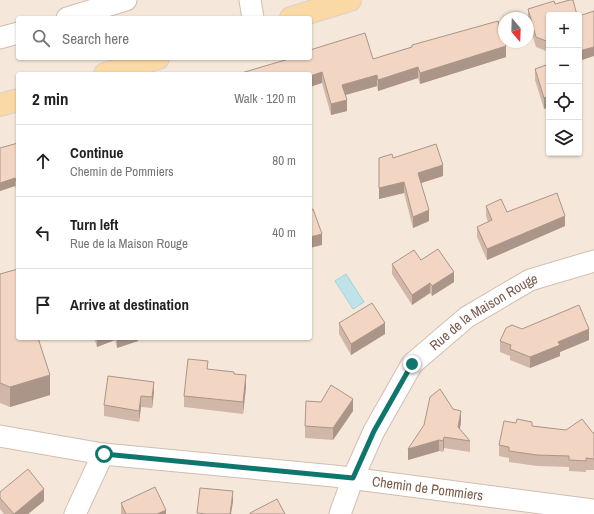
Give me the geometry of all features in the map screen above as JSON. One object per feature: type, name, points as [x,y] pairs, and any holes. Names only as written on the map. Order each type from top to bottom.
[{"type":"main road","points":[[298,16],[350,0]]},
{"type":"main road","points":[[112,72],[151,60]]},
{"type":"main road","points":[[0,105],[16,101]]},
{"type":"street","points":[[74,16],[126,0]]},
{"type":"street","points":[[250,0],[254,16]]},
{"type":"street","points":[[0,38],[16,34]]},
{"type":"street","name":"Rue de la Maison Rouge","points":[[340,514],[353,478],[374,431],[412,364],[467,316],[530,280],[594,261]]},
{"type":"street","name":"Chemin de Pommiers","points":[[0,436],[104,454],[353,478],[594,510]]},
{"type":"street","points":[[76,514],[104,454]]},
{"type":"shaded area","points":[[0,0],[594,0],[594,514],[0,514]]},
{"type":"water","points":[[346,274],[364,302],[353,309],[335,281]]},
{"type":"building","points":[[573,0],[576,12],[546,12],[546,41],[536,37],[534,30],[534,12],[529,12],[528,9],[554,1],[555,4]]},
{"type":"building","points":[[594,11],[594,47],[582,50],[582,48],[582,15]]},
{"type":"building","points":[[498,21],[498,48],[500,48],[420,73],[418,67],[378,80],[377,75],[342,85],[347,100],[331,104],[322,72],[312,75],[312,72],[245,72],[285,60],[312,60],[312,49],[365,33],[373,59],[412,47],[412,45]]},
{"type":"building","points":[[546,65],[546,97],[544,98],[535,69]]},
{"type":"building","points":[[16,144],[16,181],[15,178],[0,183],[0,148]]},
{"type":"building","points":[[436,144],[443,165],[418,173],[429,210],[413,217],[404,182],[379,188],[379,158],[392,154],[393,158]]},
{"type":"building","points":[[557,193],[565,216],[487,249],[477,227],[492,220],[486,206],[501,199],[507,212]]},
{"type":"building","points":[[312,209],[322,234],[312,236]]},
{"type":"building","points":[[438,249],[454,272],[432,286],[430,283],[412,295],[392,264],[414,250],[421,260]]},
{"type":"building","points":[[16,270],[16,340],[39,340],[50,375],[10,387],[0,383],[0,274]]},
{"type":"building","points":[[372,303],[385,323],[351,344],[339,323]]},
{"type":"building","points":[[579,305],[589,329],[558,342],[560,345],[530,357],[510,349],[511,345],[500,341],[506,328],[512,325],[522,329]]},
{"type":"building","points":[[188,359],[208,361],[207,369],[246,375],[243,402],[184,396]]},
{"type":"building","points":[[108,376],[154,382],[152,397],[141,396],[139,411],[104,405]]},
{"type":"building","points":[[331,385],[353,399],[333,428],[305,426],[306,401],[321,402]]},
{"type":"building","points":[[440,389],[453,409],[461,411],[458,427],[470,441],[444,437],[443,441],[439,440],[408,449],[424,425],[430,397]]},
{"type":"building","points":[[517,419],[532,422],[532,426],[566,430],[582,419],[594,433],[594,459],[586,458],[586,461],[569,460],[569,456],[537,455],[509,451],[509,447],[499,445],[504,421],[516,423]]},
{"type":"building","points":[[28,469],[44,489],[14,514],[0,498],[0,492]]},
{"type":"building","points":[[155,487],[166,510],[157,514],[126,514],[121,503]]},
{"type":"building","points":[[200,488],[233,491],[230,514],[197,513]]},
{"type":"building","points":[[277,499],[285,514],[250,514],[250,513]]},
{"type":"route","points":[[104,454],[353,478],[374,431],[412,364]]}]
